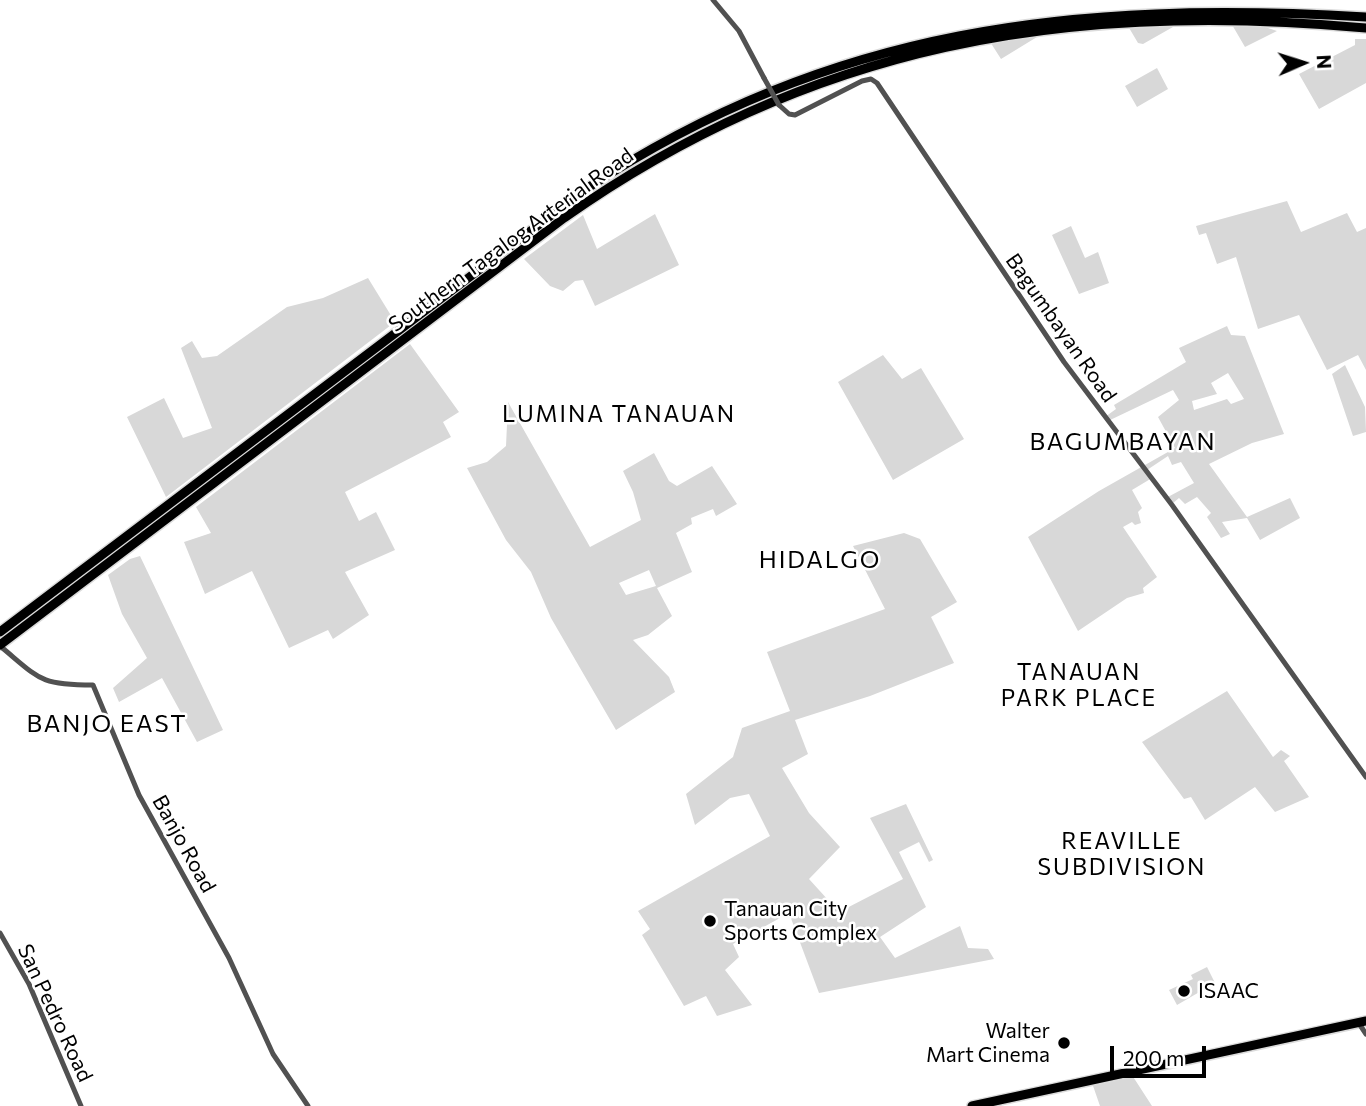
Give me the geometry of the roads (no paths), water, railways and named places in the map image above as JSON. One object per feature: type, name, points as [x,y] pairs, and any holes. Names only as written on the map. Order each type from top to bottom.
[{"type":"highway","points":[[1214,2],[1366,17]]},
{"type":"highway","name":"Southern Tagalog Arterial Road","points":[[3,648],[564,218],[650,160],[768,99],[852,67],[940,41],[1075,18],[1137,13],[1241,14],[1366,28]]},
{"type":"highway","name":"Southern Tagalog Arterial Road","points":[[0,632],[526,233],[646,151],[699,121],[801,75],[891,44],[1002,18]]},
{"type":"highway","points":[[972,1106],[1363,1020]]},
{"type":"street","name":"Bagumbayan Road","points":[[713,0],[739,31],[779,105],[789,114],[795,115],[862,81],[872,79],[877,83],[1063,362],[1172,505],[1240,605],[1366,777]]},
{"type":"street","name":"Banjo Road","points":[[3,648],[43,681],[56,685],[93,685],[139,795],[229,958],[273,1054],[308,1106]]},
{"type":"street","name":"San Pedro Road","points":[[0,933],[39,1004],[81,1106]]},
{"type":"street","points":[[1363,1020],[1366,1034]]},
{"type":"place","name":"Tanauan City Sports Complex","points":[[710,921]]},
{"type":"place","name":"ISAAC","points":[[1184,991]]},
{"type":"place","name":"Walter Mart Cinema","points":[[1064,1043]]},
{"type":"district","name":"LUMINA TANAUAN","points":[[619,414]]},
{"type":"district","name":"BAGUMBAYAN","points":[[1123,442]]},
{"type":"district","name":"HIDALGO","points":[[820,560]]},
{"type":"district","name":"TANAUAN PARK PLACE","points":[[1079,685]]},
{"type":"district","name":"BANJO EAST","points":[[107,724]]},
{"type":"district","name":"REAVILLE SUBDIVISION","points":[[1122,854]]}]
